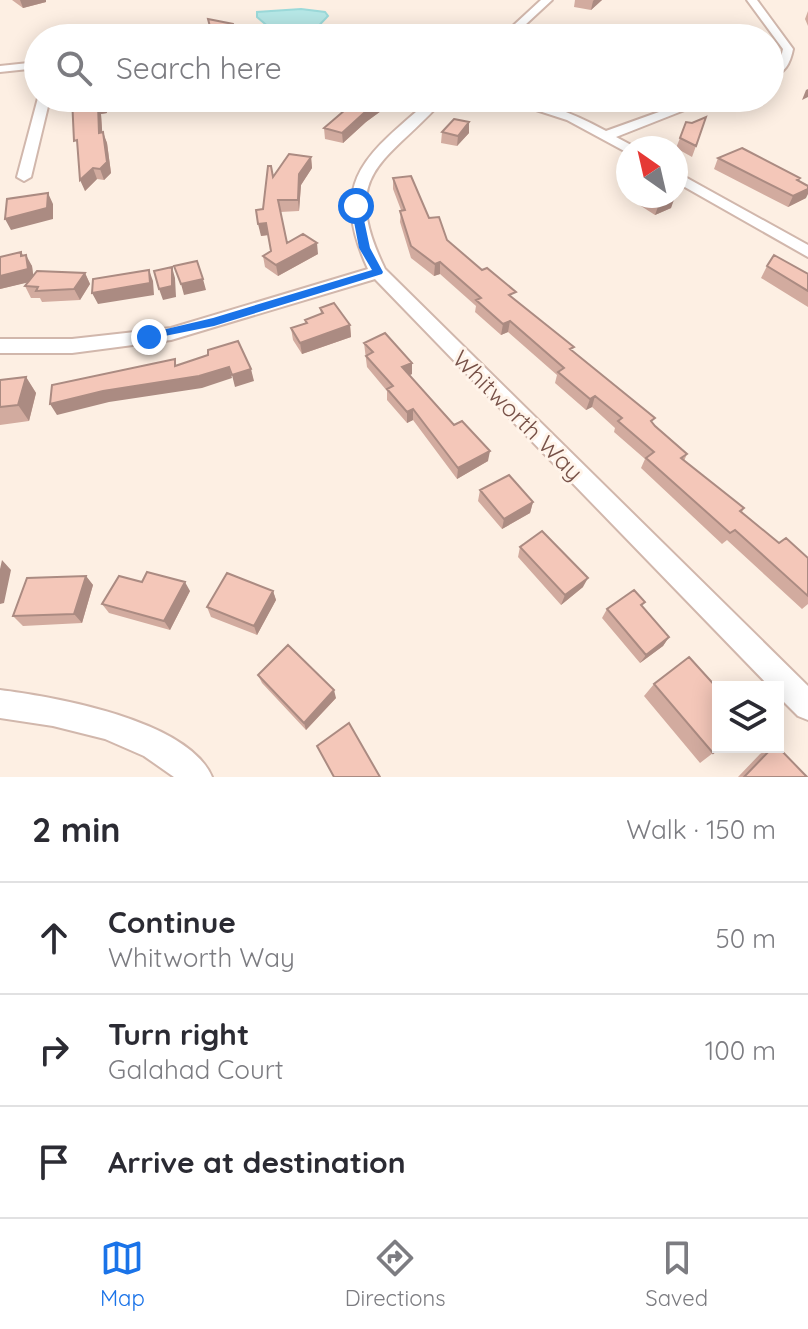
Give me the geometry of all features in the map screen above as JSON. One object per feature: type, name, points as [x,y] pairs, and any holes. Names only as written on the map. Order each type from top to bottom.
[{"type":"street","points":[[520,24],[547,0]]},
{"type":"street","points":[[752,0],[771,24]]},
{"type":"street","points":[[784,43],[788,55]]},
{"type":"street","points":[[784,54],[788,55]]},
{"type":"street","points":[[784,61],[788,55]]},
{"type":"street","points":[[0,69],[24,66]]},
{"type":"street","points":[[24,177],[40,112]]},
{"type":"street","name":"Whitworth Way","points":[[423,112],[380,151],[366,169],[359,187],[358,227],[378,272],[808,706]]},
{"type":"street","points":[[558,112],[616,142]]},
{"type":"street","points":[[606,136],[671,112]]},
{"type":"street","points":[[688,183],[804,246]]},
{"type":"street","points":[[0,346],[72,346],[171,334],[378,272]]},
{"type":"street","points":[[0,704],[57,711],[118,728],[184,763],[197,777]]},
{"type":"water","points":[[301,9],[325,12],[328,16],[320,24],[265,24],[257,17],[257,12]]},
{"type":"building","points":[[208,19],[233,24],[209,24]]},
{"type":"building","points":[[73,112],[98,112],[99,133],[103,132],[107,162],[100,169],[93,168],[80,180],[77,140],[74,141]]},
{"type":"building","points":[[343,112],[365,112],[342,133],[324,128]]},
{"type":"building","points":[[706,117],[696,146],[688,142],[688,136],[681,136],[686,122],[692,123]]},
{"type":"building","points":[[454,119],[469,122],[458,136],[442,132]]},
{"type":"building","points":[[742,148],[800,178],[797,180],[808,189],[793,196],[718,158]]},
{"type":"building","points":[[289,154],[311,157],[299,174],[298,200],[278,200],[287,243],[303,234],[317,243],[276,265],[263,256],[271,251],[266,223],[258,224],[256,210],[263,209],[268,166],[271,166],[273,177]]},
{"type":"building","points":[[411,176],[429,218],[439,217],[447,240],[482,270],[487,268],[516,292],[509,295],[655,418],[651,421],[655,426],[687,454],[681,458],[744,508],[740,511],[779,543],[786,538],[808,558],[808,596],[735,530],[730,533],[646,458],[654,452],[618,421],[622,418],[595,396],[590,399],[558,372],[564,368],[510,321],[503,324],[476,300],[481,298],[440,262],[435,264],[411,246],[400,211],[405,210],[393,178]]},
{"type":"building","points":[[48,193],[47,208],[5,219],[7,199]]},
{"type":"building","points":[[21,252],[21,256],[26,255],[28,269],[0,276],[0,257]]},
{"type":"building","points":[[774,255],[808,274],[808,291],[767,266]]},
{"type":"building","points":[[197,261],[203,279],[181,284],[174,266]]},
{"type":"building","points":[[172,267],[172,286],[159,289],[154,271]]},
{"type":"building","points":[[149,270],[150,283],[92,293],[93,279]]},
{"type":"building","points":[[37,271],[85,273],[74,289],[36,291],[38,287],[25,286]]},
{"type":"building","points":[[334,303],[350,325],[300,343],[291,328],[307,323],[305,320],[323,313],[320,308]]},
{"type":"building","points":[[385,333],[412,363],[402,367],[454,425],[462,421],[490,451],[458,468],[413,409],[407,412],[387,389],[393,386],[366,356],[373,352],[364,343]]},
{"type":"building","points":[[238,341],[251,369],[232,375],[229,367],[199,376],[103,391],[50,404],[52,385],[175,359],[175,366],[208,355],[208,350]]},
{"type":"building","points":[[26,377],[18,405],[0,407],[0,380]]},
{"type":"building","points":[[509,475],[533,502],[504,519],[480,490]]},
{"type":"building","points":[[542,531],[588,578],[565,595],[520,547]]},
{"type":"building","points":[[147,572],[185,582],[164,621],[102,604],[119,576],[142,582]]},
{"type":"building","points":[[227,573],[273,591],[254,626],[207,607]]},
{"type":"building","points":[[86,576],[74,614],[13,616],[27,578]]},
{"type":"building","points":[[634,590],[645,602],[641,605],[669,637],[646,655],[607,609]]},
{"type":"building","points":[[288,645],[334,690],[304,723],[258,675]]},
{"type":"building","points":[[689,657],[712,682],[712,752],[654,684]]},
{"type":"building","points":[[349,723],[380,777],[334,777],[317,746]]},
{"type":"building","points":[[767,753],[784,753],[807,777],[744,777]]},
{"type":"route","points":[[149,337],[214,322],[378,272],[358,227],[356,206]]}]
